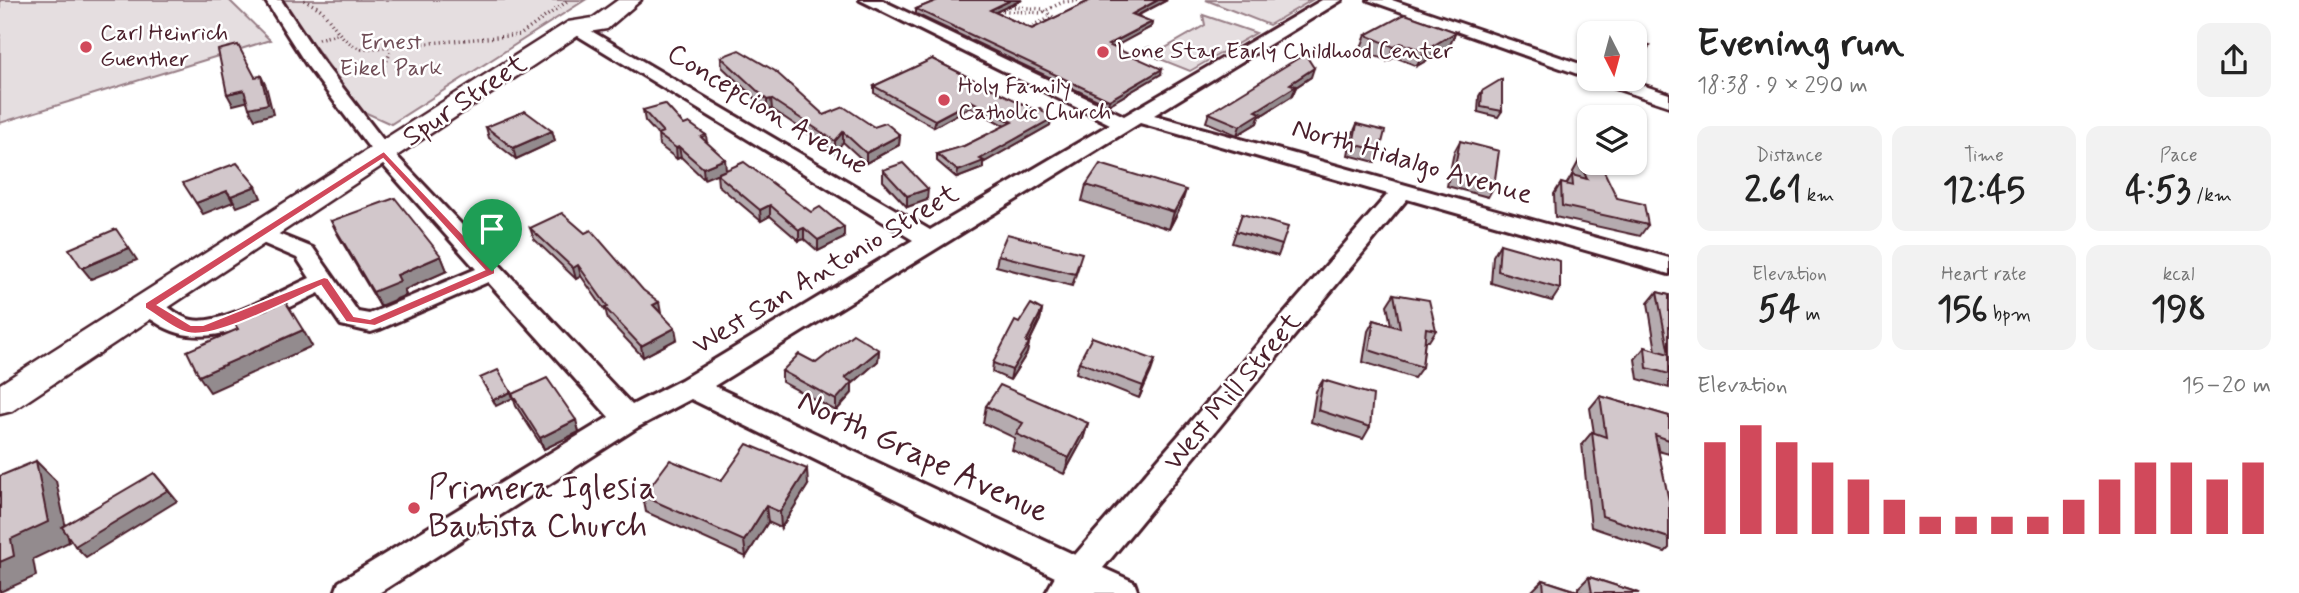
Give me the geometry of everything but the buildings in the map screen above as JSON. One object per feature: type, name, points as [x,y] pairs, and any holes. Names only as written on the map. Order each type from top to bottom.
[{"type":"main road","name":"Spur Street","points":[[0,401],[384,154],[572,13],[583,12],[599,0]]},
{"type":"main road","name":"Spur Street","points":[[572,13],[599,24],[631,0]]},
{"type":"street","points":[[273,0],[312,60],[384,154],[628,419]]},
{"type":"street","points":[[876,4],[903,0]]},
{"type":"street","name":"West San Antonio Street","points":[[351,593],[628,419],[691,387],[930,240],[1334,0]]},
{"type":"street","points":[[1376,0],[1577,69]]},
{"type":"street","name":"North Hidalgo Avenue","points":[[876,4],[1133,121],[1401,189],[1669,266]]},
{"type":"street","name":"Concepcion Avenue","points":[[572,13],[930,240]]},
{"type":"street","points":[[1642,91],[1669,100]]},
{"type":"street","name":"West Mill Street","points":[[1071,583],[1386,212],[1401,189]]},
{"type":"street","points":[[261,234],[305,253],[350,319],[371,323],[492,271]]},
{"type":"street","points":[[149,305],[189,329],[203,329],[223,324],[324,281]]},
{"type":"street","name":"North Grape Avenue","points":[[691,387],[1071,583],[1122,593]]},
{"type":"path","points":[[304,0],[324,12],[337,34],[349,45],[362,49],[520,35],[572,13]]},
{"type":"path","points":[[988,10],[1004,6],[1047,12],[1063,2],[1081,0]]},
{"type":"path","points":[[995,10],[996,14],[1006,19]]},
{"type":"path","points":[[1028,36],[1021,31],[1053,19],[1047,12]]},
{"type":"path","points":[[1018,24],[1027,27]]},
{"type":"path","points":[[383,69],[393,48]]},
{"type":"green space","points":[[0,0],[229,0],[270,40],[0,123]]},
{"type":"green space","name":"Ernest Eikel Park","points":[[281,0],[585,0],[391,124],[362,111]]},
{"type":"green space","points":[[1206,0],[1312,0],[1269,25]]},
{"type":"green space","points":[[1203,15],[1256,33],[1190,71],[1140,51],[1149,47],[1153,55],[1205,25]]},
{"type":"place","name":"Carl Heinrich Guenther","points":[[86,47]]},
{"type":"place","name":"Lone Star Early Childhood Center","points":[[1103,52]]},
{"type":"place","name":"Holy Family Catholic Church","points":[[944,100]]},
{"type":"place","name":"Primera Iglesia Bautista Church","points":[[414,508]]},
{"type":"route","points":[[384,154],[492,271],[371,323],[359,323],[350,319],[324,281],[223,324],[203,329],[189,329],[149,305],[384,154]]}]
